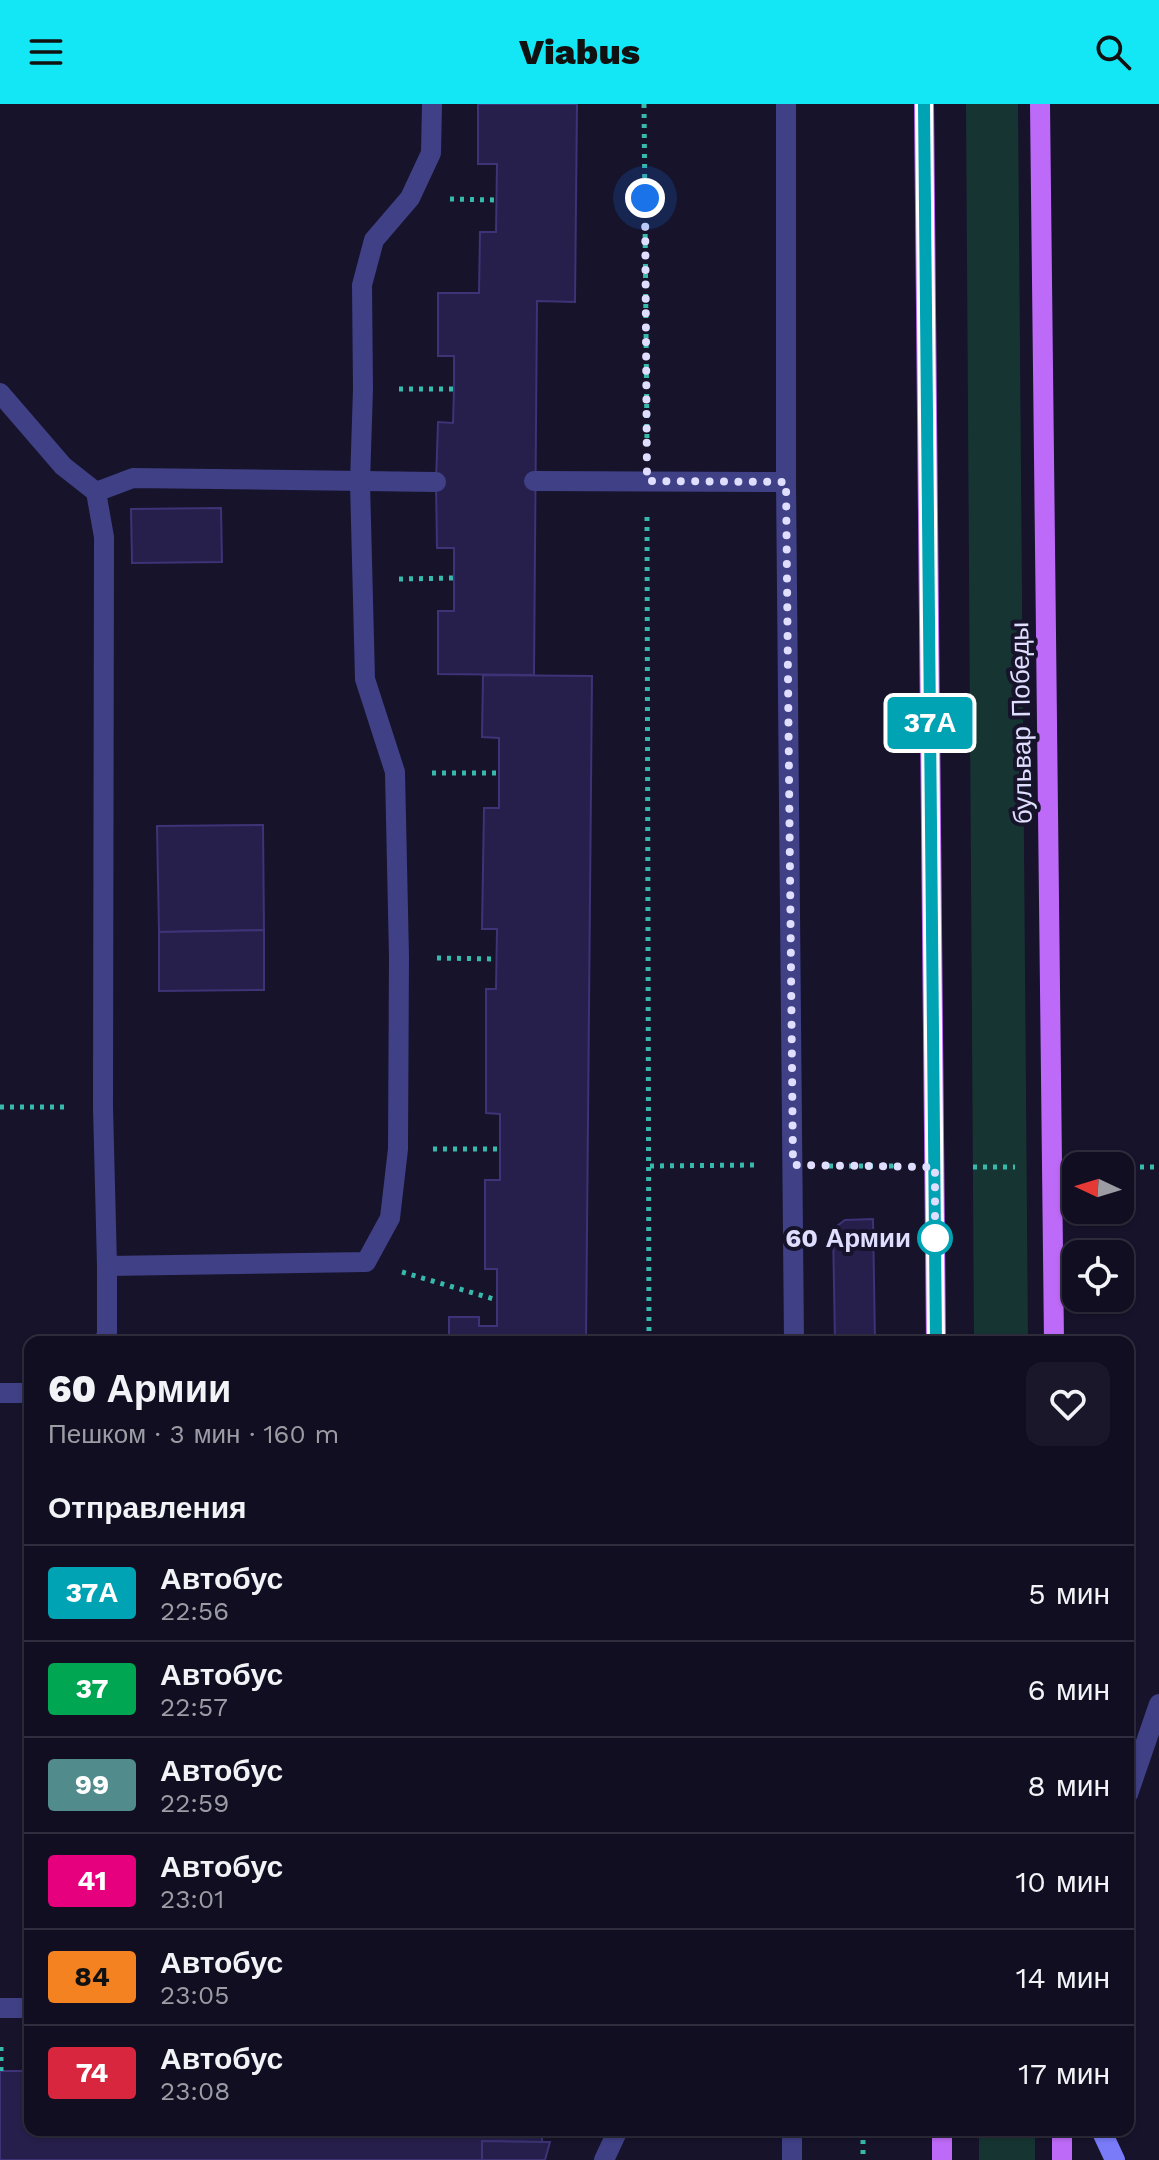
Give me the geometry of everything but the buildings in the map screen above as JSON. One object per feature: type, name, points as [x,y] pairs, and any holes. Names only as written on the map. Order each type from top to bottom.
[{"type":"main road","points":[[924,104],[936,1336]]},
{"type":"main road","name":"бульвар Победы","points":[[1040,104],[1054,1336]]},
{"type":"main road","points":[[942,2136],[942,2160]]},
{"type":"main road","points":[[1062,2136],[1062,2160]]},
{"type":"main road","points":[[1104,2136],[1115,2160]]},
{"type":"street","points":[[107,1266],[366,1262],[390,1218],[398,1149],[399,957],[395,772],[365,679],[360,482],[362,285],[374,240],[410,198],[431,153],[432,104]]},
{"type":"street","points":[[786,104],[786,482],[794,1336]]},
{"type":"street","points":[[0,393],[63,466],[96,492],[104,537],[103,1107],[106,1336]]},
{"type":"street","points":[[96,492],[133,478],[436,482]]},
{"type":"street","points":[[534,481],[786,482]]},
{"type":"street","points":[[0,1393],[24,1393]]},
{"type":"street","points":[[1134,1777],[1159,1704]]},
{"type":"street","points":[[0,2008],[24,2008]]},
{"type":"street","points":[[604,2160],[615,2136]]},
{"type":"street","points":[[792,2136],[792,2160]]},
{"type":"path","points":[[644,104],[649,1336]]},
{"type":"path","points":[[363,389],[454,389]]},
{"type":"path","points":[[362,579],[454,578]]},
{"type":"path","points":[[395,772],[499,773]]},
{"type":"path","points":[[399,957],[496,959]]},
{"type":"path","points":[[0,1107],[103,1107]]},
{"type":"path","points":[[398,1149],[500,1149]]},
{"type":"path","points":[[650,1166],[1052,1167]]},
{"type":"path","points":[[1134,1167],[1159,1167]]},
{"type":"path","points":[[366,1262],[497,1300]]},
{"type":"path","points":[[863,2136],[863,2160]]},
{"type":"green space","points":[[966,104],[1018,104],[1028,1336],[974,1336]]},
{"type":"green space","points":[[979,2136],[1035,2136],[1035,2160],[979,2160]]},
{"type":"bus line","name":"37А","points":[[924,104],[936,1336]]},
{"type":"place","name":"60 Армии","points":[[935,1238]]},
{"type":"route","points":[[645,198],[647,481],[786,482],[793,1165],[935,1167],[935,1238]]}]
